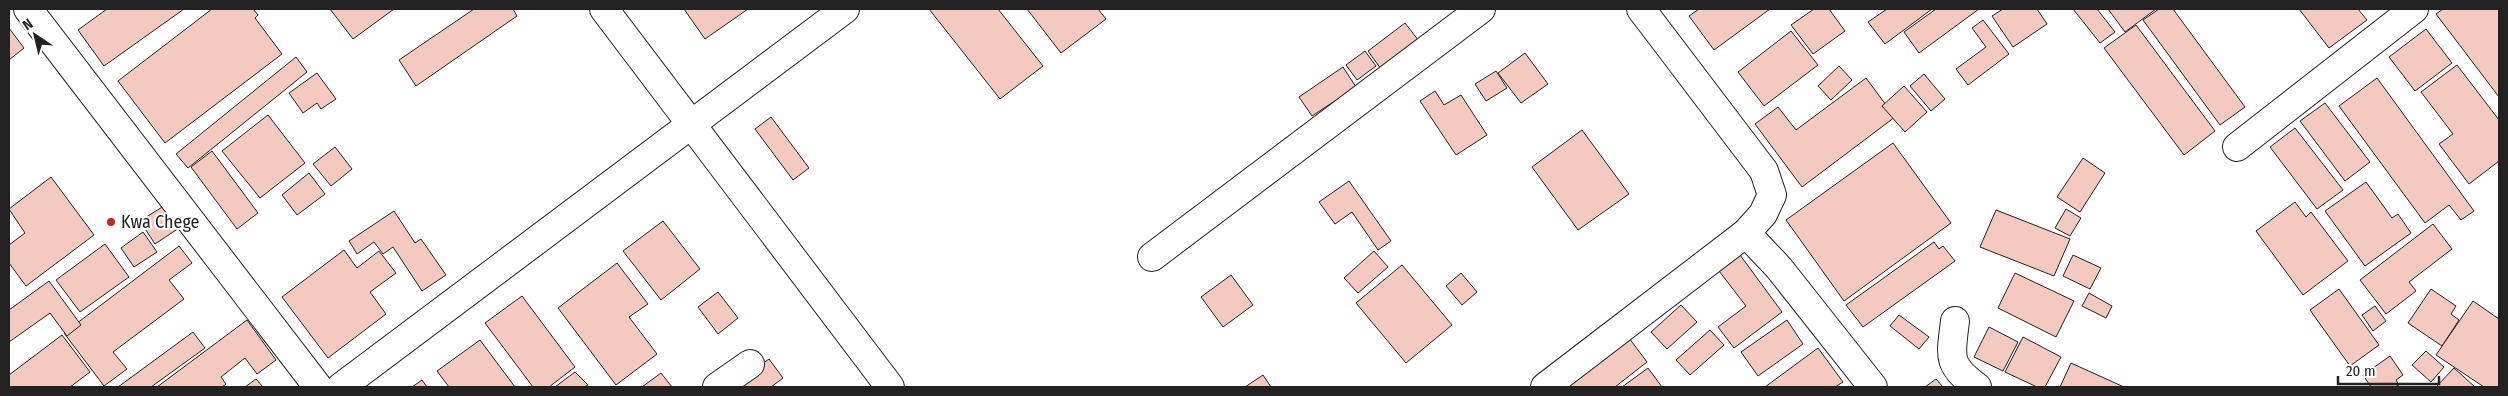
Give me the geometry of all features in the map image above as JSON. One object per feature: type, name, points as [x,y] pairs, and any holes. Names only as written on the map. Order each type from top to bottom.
[{"type":"street","points":[[28,9],[318,387]]},
{"type":"street","points":[[604,9],[890,387]]},
{"type":"street","points":[[341,387],[692,126],[845,9]]},
{"type":"street","points":[[1152,257],[1481,9]]},
{"type":"street","points":[[1545,387],[1746,233],[1763,214],[1772,194],[1764,171],[1641,9]]},
{"type":"street","points":[[2237,146],[2414,9]]},
{"type":"street","points":[[1746,233],[1779,268],[1873,387]]},
{"type":"street","points":[[1955,321],[1952,363],[1960,375],[1977,387]]},
{"type":"street","points":[[717,387],[750,364]]},
{"type":"building","points":[[107,9],[184,9],[104,66],[78,30]]},
{"type":"building","points":[[212,9],[253,9],[258,15],[255,18],[282,54],[165,143],[118,81]]},
{"type":"building","points":[[330,9],[394,9],[353,39]]},
{"type":"building","points":[[474,9],[513,9],[517,16],[416,86],[399,60]]},
{"type":"building","points":[[684,9],[748,9],[705,39]]},
{"type":"building","points":[[929,9],[998,9],[1043,66],[1000,99]]},
{"type":"building","points":[[1027,9],[1098,9],[1106,19],[1061,53]]},
{"type":"building","points":[[1699,9],[1770,9],[1714,50],[1689,16]]},
{"type":"building","points":[[1814,9],[1829,9],[1845,31],[1813,54],[1791,25]]},
{"type":"building","points":[[1887,9],[1932,9],[1885,44],[1868,22]]},
{"type":"building","points":[[1936,9],[1979,9],[1919,53],[1904,32]]},
{"type":"building","points":[[2003,9],[2037,9],[2047,24],[2013,47],[1992,16]]},
{"type":"building","points":[[2073,9],[2097,9],[2115,32],[2100,43]]},
{"type":"building","points":[[2108,9],[2156,9],[2125,32]]},
{"type":"building","points":[[2159,9],[2173,9],[2245,107],[2220,125],[2143,20]]},
{"type":"building","points":[[2299,9],[2358,9],[2367,20],[2329,48]]},
{"type":"building","points":[[2443,9],[2497,9],[2499,11],[2499,97],[2436,14]]},
{"type":"building","points":[[1983,20],[2009,54],[1968,85],[1956,69],[1986,47],[1972,28]]},
{"type":"building","points":[[1405,23],[1419,41],[1381,69],[1368,51]]},
{"type":"building","points":[[2136,25],[2215,131],[2184,155],[2104,48]]},
{"type":"building","points":[[9,28],[24,48],[9,60]]},
{"type":"building","points":[[2426,29],[2452,63],[2415,91],[2389,57]]},
{"type":"building","points":[[1791,31],[1818,65],[1764,106],[1738,72]]},
{"type":"building","points":[[1365,51],[1376,66],[1357,80],[1346,65]]},
{"type":"building","points":[[1525,53],[1548,84],[1521,103],[1498,73]]},
{"type":"building","points":[[296,57],[307,72],[188,168],[176,154]]},
{"type":"building","points":[[2457,65],[2499,120],[2499,161],[2469,184],[2439,144],[2453,134],[2421,92]]},
{"type":"building","points":[[1839,66],[1852,80],[1831,100],[1818,86]]},
{"type":"building","points":[[1343,67],[1356,87],[1312,116],[1299,97]]},
{"type":"building","points":[[1496,71],[1507,88],[1486,101],[1475,84]]},
{"type":"building","points":[[317,73],[336,99],[321,109],[317,103],[303,113],[289,93]]},
{"type":"building","points":[[1924,74],[1945,99],[1931,111],[1910,86]]},
{"type":"building","points":[[1866,78],[1895,117],[1802,187],[1755,124],[1778,107],[1796,130]]},
{"type":"building","points":[[2377,78],[2474,211],[2461,220],[2449,205],[2425,223],[2339,106]]},
{"type":"building","points":[[1904,86],[1927,112],[1905,132],[1882,106]]},
{"type":"building","points":[[1435,91],[1444,105],[1461,95],[1487,135],[1456,155],[1420,101]]},
{"type":"building","points":[[2325,103],[2370,162],[2345,181],[2300,121]]},
{"type":"building","points":[[268,115],[305,163],[260,198],[222,151]]},
{"type":"building","points":[[771,117],[809,168],[793,180],[755,129]]},
{"type":"building","points":[[2295,128],[2343,190],[2317,209],[2270,147]]},
{"type":"building","points":[[1582,130],[1629,194],[1578,230],[1532,167]]},
{"type":"building","points":[[1893,143],[1951,223],[1844,301],[1786,220]]},
{"type":"building","points":[[335,147],[352,169],[331,186],[313,164]]},
{"type":"building","points":[[212,151],[258,213],[237,229],[191,167]]},
{"type":"building","points":[[2083,158],[2105,173],[2080,212],[2057,197]]},
{"type":"building","points":[[309,173],[325,194],[297,215],[282,195]]},
{"type":"building","points":[[51,177],[94,235],[26,286],[9,263],[9,245],[25,233],[9,209]]},
{"type":"building","points":[[1349,181],[1391,241],[1378,250],[1352,212],[1335,224],[1319,202]]},
{"type":"building","points":[[2366,182],[2392,218],[2398,214],[2411,233],[2365,266],[2325,211]]},
{"type":"building","points":[[2295,202],[2306,217],[2311,212],[2348,261],[2303,295],[2256,231]]},
{"type":"building","points":[[167,204],[182,226],[155,244],[140,221]]},
{"type":"building","points":[[2066,209],[2081,218],[2070,236],[2055,228]]},
{"type":"building","points":[[1996,210],[2070,239],[2054,276],[1980,247]]},
{"type":"building","points":[[394,211],[415,243],[421,239],[446,275],[422,291],[393,247],[383,254],[374,242],[357,254],[349,241]]},
{"type":"building","points":[[663,221],[700,269],[661,300],[623,251]]},
{"type":"building","points":[[2433,224],[2452,249],[2409,282],[2416,291],[2386,314],[2360,280]]},
{"type":"building","points":[[143,232],[157,252],[134,267],[121,248]]},
{"type":"building","points":[[1934,242],[1939,249],[1943,246],[1955,261],[1863,327],[1846,305]]},
{"type":"building","points":[[105,244],[129,277],[80,312],[56,280]]},
{"type":"building","points":[[179,246],[192,263],[169,280],[184,299],[113,352],[127,369],[104,386],[64,333]]},
{"type":"building","points":[[344,250],[357,268],[379,251],[396,273],[370,292],[386,314],[328,358],[282,297]]},
{"type":"building","points":[[1374,251],[1388,267],[1358,293],[1344,278]]},
{"type":"building","points":[[1740,255],[1782,312],[1734,348],[1718,327],[1746,306],[1719,271]]},
{"type":"building","points":[[2073,255],[2101,268],[2090,289],[2063,276]]},
{"type":"building","points":[[617,263],[648,304],[629,317],[657,354],[616,385],[558,308]]},
{"type":"building","points":[[1402,265],[1452,325],[1406,363],[1356,303]]},
{"type":"building","points":[[1461,273],[1477,292],[1462,305],[1446,286]]},
{"type":"building","points":[[2015,273],[2074,301],[2056,337],[1998,308]]},
{"type":"building","points":[[1231,275],[1253,305],[1223,327],[1201,297]]},
{"type":"building","points":[[49,281],[81,325],[67,336],[50,313],[9,342],[9,310]]},
{"type":"building","points":[[2339,289],[2379,345],[2350,366],[2310,310]]},
{"type":"building","points":[[2431,289],[2456,306],[2451,314],[2459,320],[2442,346],[2408,323]]},
{"type":"building","points":[[718,292],[738,318],[718,334],[698,307]]},
{"type":"building","points":[[2089,293],[2112,306],[2106,318],[2082,306]]},
{"type":"building","points":[[522,296],[575,367],[549,387],[533,387],[485,323]]},
{"type":"building","points":[[2473,301],[2499,319],[2499,387],[2484,387],[2436,355]]},
{"type":"building","points":[[1681,305],[1697,322],[1667,349],[1651,332]]},
{"type":"building","points":[[2375,306],[2386,321],[2373,331],[2362,315]]},
{"type":"building","points":[[1899,315],[1929,337],[1919,349],[1890,326]]},
{"type":"building","points":[[247,320],[276,360],[257,374],[245,358],[221,377],[226,384],[222,387],[157,387]]},
{"type":"building","points":[[1787,320],[1803,344],[1758,376],[1741,352]]},
{"type":"building","points":[[1989,327],[2018,342],[2003,371],[1974,357]]},
{"type":"building","points":[[1710,330],[1724,345],[1690,375],[1676,360]]},
{"type":"building","points":[[193,332],[205,348],[151,387],[118,387]]},
{"type":"building","points":[[62,335],[90,372],[70,387],[9,387],[9,375]]},
{"type":"building","points":[[2023,337],[2061,357],[2045,387],[2037,387],[2005,372]]},
{"type":"building","points":[[1629,338],[1647,362],[1615,387],[1567,387]]},
{"type":"building","points":[[480,340],[515,387],[449,387],[437,371]]},
{"type":"building","points":[[1818,348],[1843,382],[1835,387],[1765,387]]},
{"type":"building","points":[[2426,351],[2444,367],[2431,382],[2412,365]]},
{"type":"building","points":[[2390,356],[2403,375],[2396,380],[2399,385],[2395,387],[2371,387],[2363,375]]},
{"type":"building","points":[[769,359],[783,378],[771,387],[738,387],[735,384]]},
{"type":"building","points":[[2071,363],[2124,387],[2060,387]]},
{"type":"building","points":[[1648,368],[1662,387],[1622,387]]},
{"type":"building","points":[[2454,368],[2475,387],[2436,387]]},
{"type":"building","points":[[575,372],[588,385],[584,387],[555,387]]},
{"type":"building","points":[[661,373],[672,387],[642,387]]},
{"type":"building","points":[[1263,375],[1271,387],[1245,387]]},
{"type":"building","points":[[256,379],[263,387],[245,387]]},
{"type":"building","points":[[1936,379],[1943,387],[1925,387]]},
{"type":"building","points":[[422,380],[427,387],[412,387]]},
{"type":"place","name":"Kwa Chege","points":[[111,222]]}]
